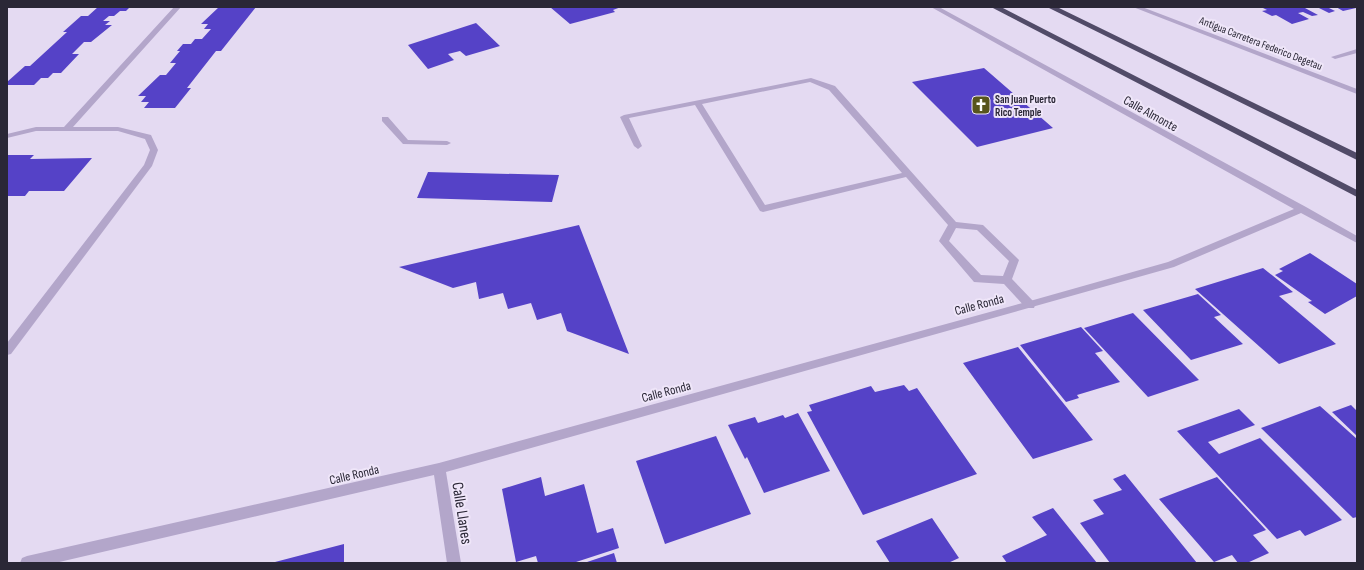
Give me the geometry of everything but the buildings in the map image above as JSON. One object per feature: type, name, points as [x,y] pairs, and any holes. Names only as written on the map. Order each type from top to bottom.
[{"type":"highway","points":[[995,7],[1357,194]]},
{"type":"highway","points":[[1051,7],[1357,157]]},
{"type":"street","points":[[66,129],[178,7]]},
{"type":"street","name":"Calle Almonte","points":[[934,7],[1357,240]]},
{"type":"street","name":"Antigua Carretera Federico Degetau","points":[[1136,7],[1357,92]]},
{"type":"street","points":[[1335,57],[1357,51]]},
{"type":"street","points":[[638,146],[624,117],[811,80],[832,88],[953,225],[980,227],[1014,260],[1008,280]]},
{"type":"street","points":[[697,102],[763,209],[907,174]]},
{"type":"street","points":[[385,119],[406,142],[447,143]]},
{"type":"street","points":[[7,136],[36,129],[118,128],[148,137],[154,150],[148,166],[7,351]]},
{"type":"street","name":"Calle Ronda","points":[[27,563],[439,468],[1030,305],[1171,265],[1302,209]]},
{"type":"street","points":[[953,225],[944,241],[978,279],[1008,280],[1030,305]]},
{"type":"street","name":"Calle Llanes","points":[[439,468],[454,563]]},
{"type":"place","name":"San Juan Puerto Rico Temple","points":[[981,105]]}]
